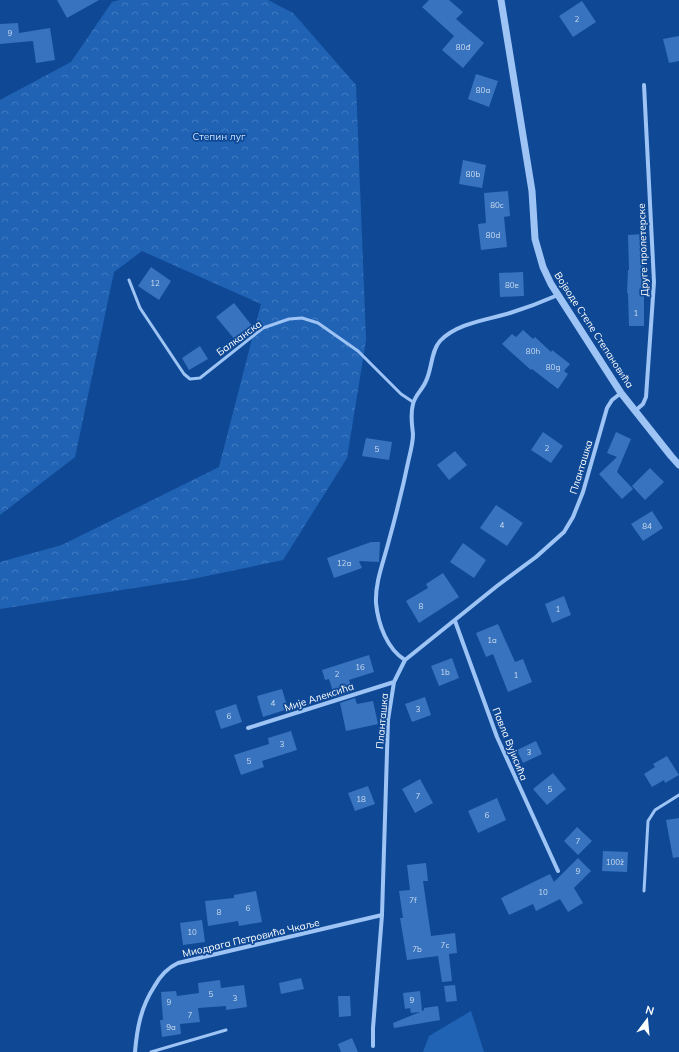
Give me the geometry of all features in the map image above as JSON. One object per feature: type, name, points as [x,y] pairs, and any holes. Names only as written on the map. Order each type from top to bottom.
[{"type":"street","name":"Војводе Степе Степановића","points":[[502,0],[532,192],[535,239],[543,267],[551,284],[621,393],[679,465]]},
{"type":"street","name":"Друге пролетерске","points":[[635,411],[643,404],[646,397],[654,282],[644,85]]},
{"type":"street","points":[[405,660],[398,656],[390,648],[381,624],[376,604],[377,590],[411,451],[413,435],[411,416],[413,402],[426,382],[434,351],[439,342],[447,335],[471,323],[509,314],[558,295]]},
{"type":"street","name":"Планташка","points":[[374,1046],[373,1028],[382,916],[388,720],[389,705],[394,682],[405,660],[497,586],[536,557],[564,532],[573,517],[582,492],[607,408],[612,400],[621,393]]},
{"type":"street","name":"Павла Вујисића","points":[[455,621],[497,737],[558,871]]},
{"type":"street","name":"Мије Алексића","points":[[248,728],[394,682]]},
{"type":"street","name":"Миодрага Петровића Чкаље","points":[[135,1052],[137,1029],[143,1007],[162,974],[172,966],[186,961],[382,916]]},
{"type":"lane","name":"Балканска","points":[[129,280],[140,308],[184,374],[190,379],[200,378],[263,328],[289,319],[302,318],[318,323],[358,351],[401,394],[413,402]]},
{"type":"lane","points":[[644,891],[648,821],[655,810],[679,795]]},
{"type":"lane","points":[[151,1052],[226,1030]]},
{"type":"green space","name":"Степин луг","points":[[120,0],[268,0],[293,13],[356,85],[366,340],[347,458],[283,560],[192,579],[0,609],[0,562],[62,545],[219,467],[261,304],[142,251],[114,272],[75,457],[0,515],[0,100],[71,62],[112,2]]},
{"type":"green space","points":[[471,1011],[484,1052],[423,1052],[429,1036]]},
{"type":"building","points":[[57,0],[99,0],[67,18]]},
{"type":"building","points":[[429,0],[449,0],[463,12],[456,19],[484,43],[463,68],[442,50],[454,36],[422,7]]},
{"type":"building","points":[[582,1],[596,22],[573,37],[559,16]]},
{"type":"building","points":[[18,23],[19,33],[50,28],[55,60],[36,63],[33,41],[0,44],[0,24]]},
{"type":"building","points":[[679,36],[679,61],[669,63],[663,39]]},
{"type":"building","points":[[476,74],[498,81],[489,107],[468,99]]},
{"type":"building","points":[[463,160],[486,165],[482,188],[459,184]]},
{"type":"building","points":[[508,191],[510,216],[504,217],[507,247],[481,250],[478,224],[486,223],[484,193]]},
{"type":"building","points":[[642,234],[644,270],[644,326],[629,326],[627,293],[629,270],[628,235]]},
{"type":"building","points":[[151,267],[171,281],[159,300],[138,286]]},
{"type":"building","points":[[523,272],[524,296],[500,297],[499,273]]},
{"type":"building","points":[[234,303],[253,327],[236,341],[216,317]]},
{"type":"building","points":[[523,330],[533,339],[535,337],[551,352],[552,350],[570,364],[564,371],[568,374],[558,389],[532,369],[531,370],[502,344],[512,334],[516,337]]},
{"type":"building","points":[[200,346],[208,359],[189,370],[182,358]]},
{"type":"building","points":[[543,432],[563,446],[551,463],[531,450]]},
{"type":"building","points":[[616,432],[631,439],[617,472],[633,489],[622,499],[599,474],[617,457],[607,453]]},
{"type":"building","points":[[366,438],[392,442],[389,460],[362,456]]},
{"type":"building","points":[[455,451],[467,465],[449,480],[437,465]]},
{"type":"building","points":[[650,468],[664,482],[645,500],[632,486]]},
{"type":"building","points":[[496,505],[523,523],[507,546],[480,528]]},
{"type":"building","points":[[652,511],[663,528],[643,541],[631,524]]},
{"type":"building","points":[[371,542],[380,542],[379,562],[359,561],[362,568],[334,578],[327,558]]},
{"type":"building","points":[[463,543],[486,560],[474,578],[450,562]]},
{"type":"building","points":[[443,573],[459,597],[419,623],[406,601],[428,588],[426,584]]},
{"type":"building","points":[[564,596],[571,615],[552,623],[545,604]]},
{"type":"building","points":[[498,624],[515,662],[523,659],[532,682],[508,692],[493,654],[486,657],[476,633]]},
{"type":"building","points":[[369,655],[374,672],[349,680],[353,691],[339,696],[338,693],[334,695],[329,679],[325,680],[322,670]]},
{"type":"building","points":[[452,658],[459,678],[439,686],[431,666]]},
{"type":"building","points":[[282,689],[288,709],[263,717],[257,696]]},
{"type":"building","points":[[425,697],[431,715],[412,722],[405,704]]},
{"type":"building","points":[[355,698],[357,704],[373,701],[378,724],[346,731],[340,703]]},
{"type":"building","points":[[236,704],[242,722],[221,729],[215,711]]},
{"type":"building","points":[[291,731],[297,750],[262,761],[264,767],[241,775],[234,755],[269,744],[268,738]]},
{"type":"building","points":[[536,741],[542,754],[523,763],[517,750]]},
{"type":"building","points":[[667,756],[679,775],[665,783],[664,780],[652,787],[644,774],[655,767],[653,764]]},
{"type":"building","points":[[553,773],[566,789],[547,805],[533,789]]},
{"type":"building","points":[[420,779],[433,803],[415,813],[402,789]]},
{"type":"building","points":[[368,786],[375,804],[355,811],[348,793]]},
{"type":"building","points":[[497,798],[506,820],[478,833],[468,811]]},
{"type":"building","points":[[679,818],[679,857],[673,858],[666,820]]},
{"type":"building","points":[[577,827],[592,841],[578,855],[564,841]]},
{"type":"building","points":[[603,851],[628,852],[627,872],[602,871]]},
{"type":"building","points":[[578,858],[591,871],[574,888],[583,903],[568,912],[560,899],[536,911],[533,904],[509,915],[501,898],[550,874],[554,882]]},
{"type":"building","points":[[426,863],[428,881],[423,881],[431,936],[455,933],[457,953],[449,954],[452,981],[442,982],[438,956],[407,960],[400,918],[403,918],[399,891],[410,890],[407,865]]},
{"type":"building","points":[[256,891],[262,922],[239,926],[238,921],[208,926],[205,901],[234,898],[234,895]]},
{"type":"building","points":[[202,920],[205,942],[183,945],[180,923]]},
{"type":"building","points":[[301,978],[304,989],[281,994],[279,983]]},
{"type":"building","points":[[220,980],[221,988],[244,985],[247,1007],[226,1010],[226,1006],[198,1008],[200,1022],[180,1024],[181,1034],[162,1037],[160,1020],[163,1020],[161,992],[176,991],[177,996],[199,993],[198,983]]},
{"type":"building","points":[[455,985],[457,1001],[446,1002],[444,986]]},
{"type":"building","points":[[420,991],[422,1011],[424,1008],[438,1006],[440,1020],[394,1028],[393,1023],[420,1012],[411,1013],[410,1008],[405,1009],[403,993]]},
{"type":"building","points":[[338,996],[350,996],[351,1016],[339,1017]]},
{"type":"building","points":[[352,1038],[358,1052],[341,1052],[338,1044]]}]
